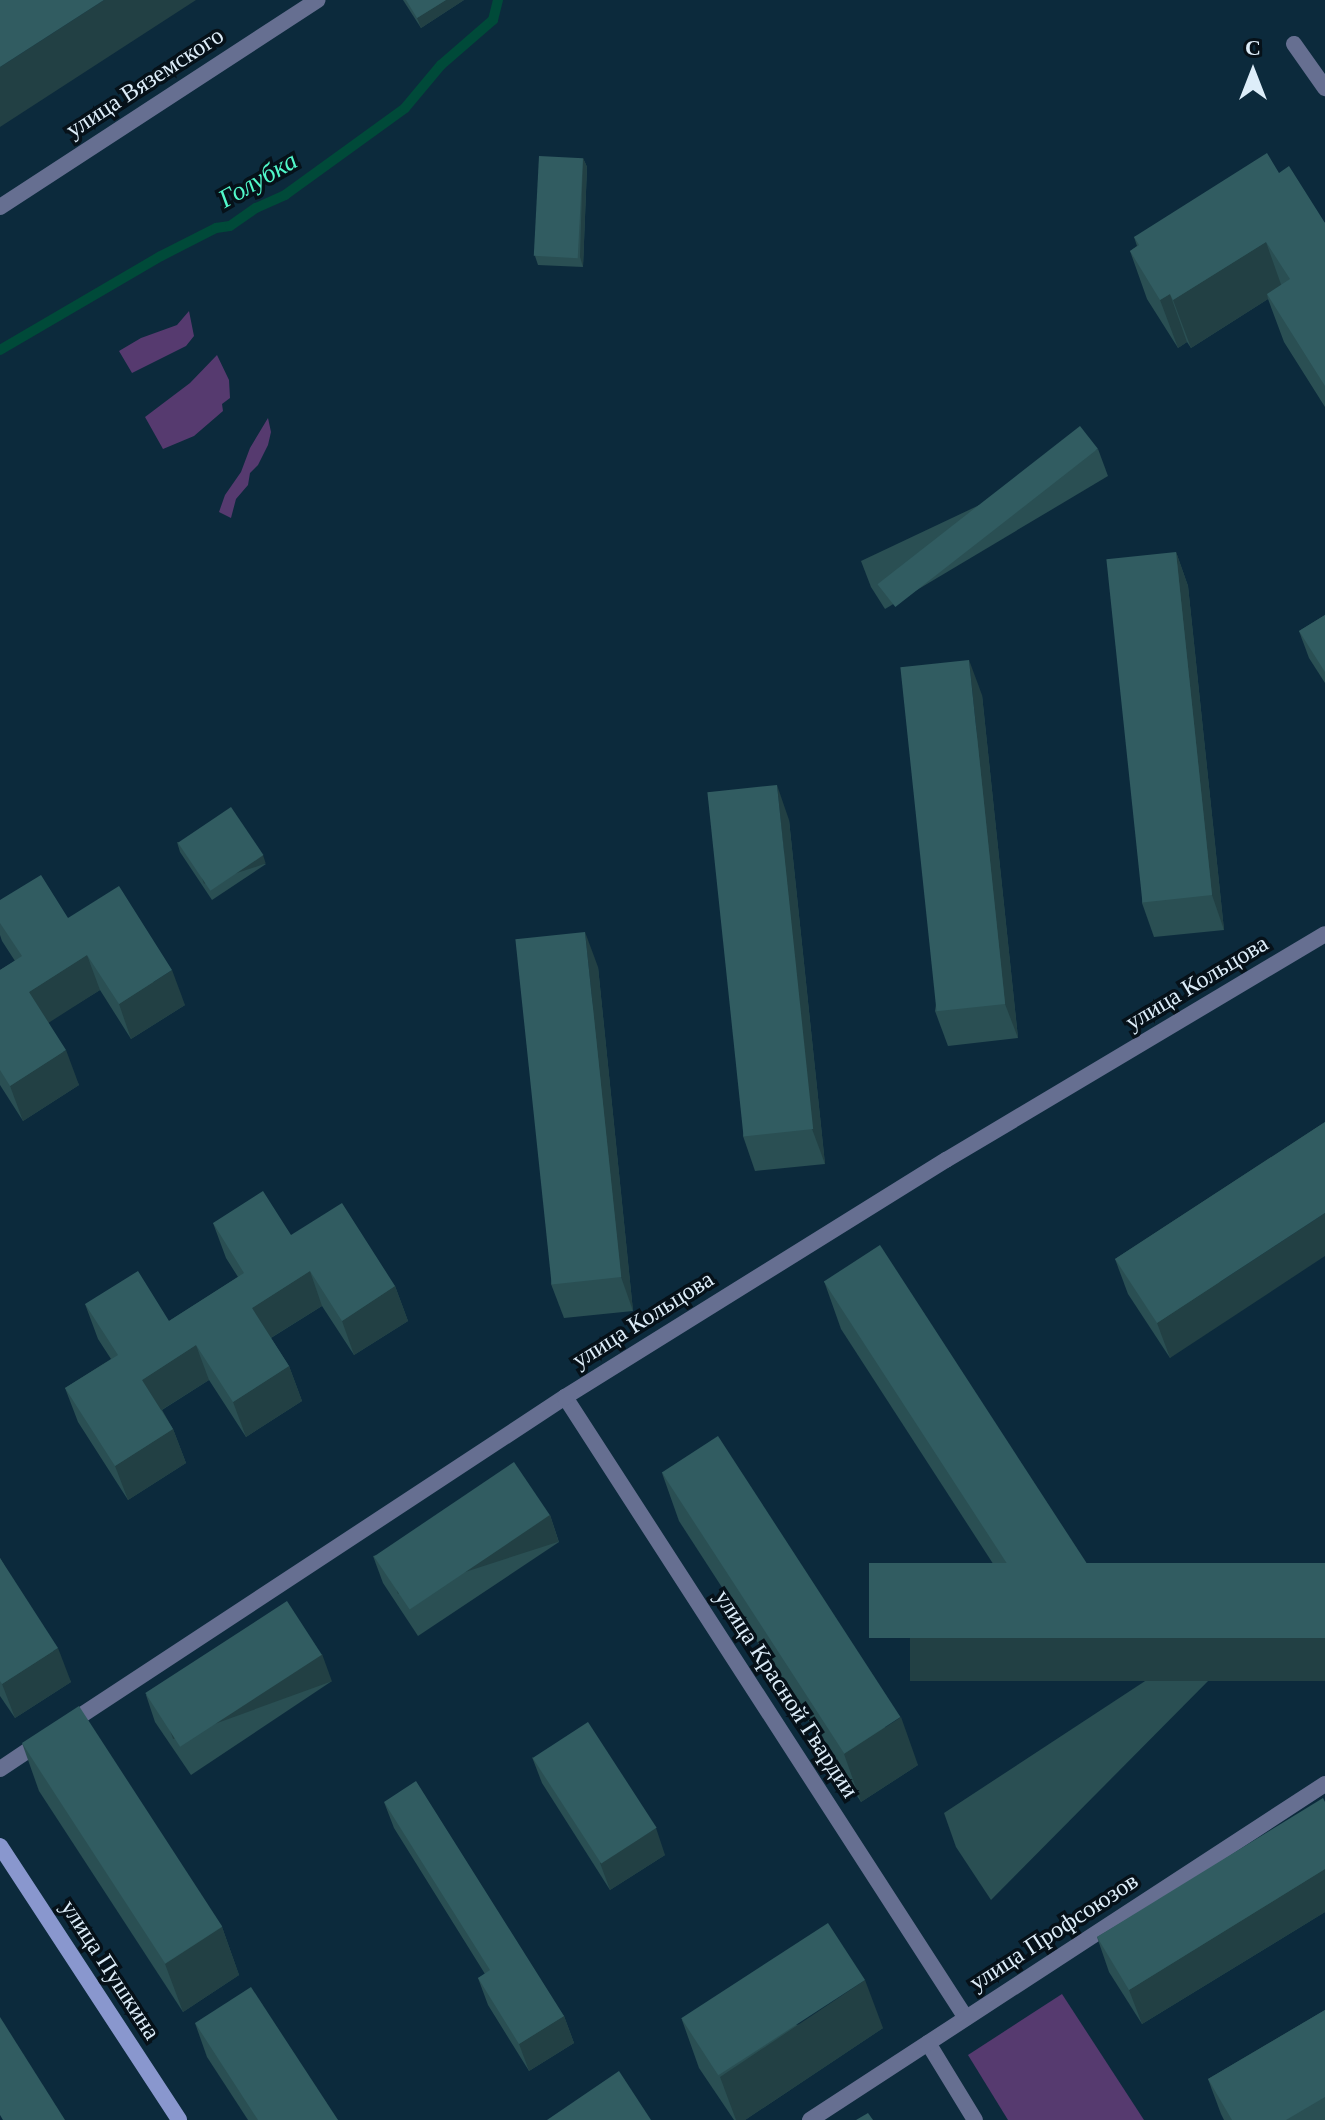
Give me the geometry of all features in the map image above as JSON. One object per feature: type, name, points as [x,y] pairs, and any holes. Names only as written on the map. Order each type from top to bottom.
[{"type":"main road","name":"улица Пушкина","points":[[0,1846],[179,2120]]},
{"type":"street","name":"улица Вяземского","points":[[0,207],[317,0]]},
{"type":"street","points":[[1294,44],[1325,88]]},
{"type":"street","name":"улица Кольцова","points":[[0,1769],[565,1397],[946,1160],[1325,934]]},
{"type":"street","name":"улица Красной Гвардии","points":[[565,1397],[966,2018]]},
{"type":"street","name":"улица Профсоюзов","points":[[810,2120],[1325,1784]]},
{"type":"street","points":[[928,2043],[975,2120]]},
{"type":"shaded area","points":[[189,311],[194,336],[186,346],[132,373],[119,351],[141,338],[177,325]]},
{"type":"shaded area","points":[[217,355],[229,380],[230,398],[222,404],[223,411],[194,436],[163,449],[145,417],[190,383]]},
{"type":"shaded area","points":[[268,418],[271,432],[268,445],[258,465],[250,473],[248,485],[236,499],[231,518],[219,512],[225,495],[241,472],[250,448]]},
{"type":"shaded area","points":[[1062,1994],[1144,2120],[1008,2120],[968,2055]]},
{"type":"building","points":[[0,0],[104,0],[0,67]]},
{"type":"building","points":[[406,0],[446,0],[417,18]]},
{"type":"building","points":[[1267,153],[1279,173],[1289,166],[1325,223],[1325,386],[1267,294],[1290,279],[1266,242],[1173,300],[1170,294],[1160,300],[1130,251],[1139,245],[1134,237]]},
{"type":"building","points":[[539,156],[583,158],[578,258],[534,256]]},
{"type":"building","points":[[1080,426],[1098,449],[895,607],[877,584]]},
{"type":"building","points":[[1176,552],[1212,895],[1142,902],[1106,559]]},
{"type":"building","points":[[1325,615],[1325,672],[1299,631]]},
{"type":"building","points":[[969,660],[1005,1004],[937,1011],[900,667]]},
{"type":"building","points":[[777,785],[813,1129],[744,1136],[707,792]]},
{"type":"building","points":[[231,807],[263,855],[210,891],[178,843]]},
{"type":"building","points":[[41,875],[68,918],[119,886],[172,970],[119,1004],[87,955],[29,992],[66,1050],[10,1086],[0,1070],[0,970],[22,956],[0,923],[0,900]]},
{"type":"building","points":[[585,932],[621,1277],[552,1284],[515,939]]},
{"type":"building","points":[[1325,1122],[1325,1213],[1157,1323],[1115,1259]]},
{"type":"building","points":[[263,1191],[291,1235],[342,1203],[395,1286],[342,1321],[310,1271],[252,1308],[289,1366],[233,1402],[196,1345],[142,1380],[173,1429],[115,1466],[65,1388],[118,1355],[85,1304],[138,1271],[169,1321],[244,1273],[213,1223]]},
{"type":"building","points":[[880,1245],[1086,1563],[1030,1599],[824,1281]]},
{"type":"building","points":[[718,1436],[900,1717],[844,1753],[662,1472]]},
{"type":"building","points":[[514,1462],[550,1515],[410,1610],[374,1557]]},
{"type":"building","points":[[0,1558],[58,1648],[2,1684],[0,1681]]},
{"type":"building","points":[[869,1563],[1325,1563],[1325,1638],[869,1638]]},
{"type":"building","points":[[287,1601],[322,1655],[180,1747],[145,1693]]},
{"type":"building","points":[[79,1706],[222,1927],[165,1964],[22,1743]]},
{"type":"building","points":[[588,1722],[657,1828],[601,1864],[533,1758]]},
{"type":"building","points":[[416,1781],[564,2016],[519,2044],[478,1978],[490,1970],[384,1802]]},
{"type":"building","points":[[1323,1798],[1325,1869],[1129,1990],[1097,1937]]},
{"type":"building","points":[[828,1923],[865,1980],[718,2075],[681,2018]]},
{"type":"building","points":[[251,1987],[338,2120],[258,2120],[195,2023]]},
{"type":"building","points":[[1325,2010],[1325,2097],[1286,2120],[1232,2120],[1208,2079]]},
{"type":"building","points":[[0,2017],[65,2120],[3,2120],[0,2115]]},
{"type":"building","points":[[619,2071],[651,2120],[547,2120]]},
{"type":"building","points":[[868,2113],[873,2120],[856,2120]]},
{"type":"waterway","name":"Голубка","points":[[0,350],[161,256],[216,228],[230,226],[256,208],[285,195],[405,108],[441,65],[493,20],[498,0]]}]
